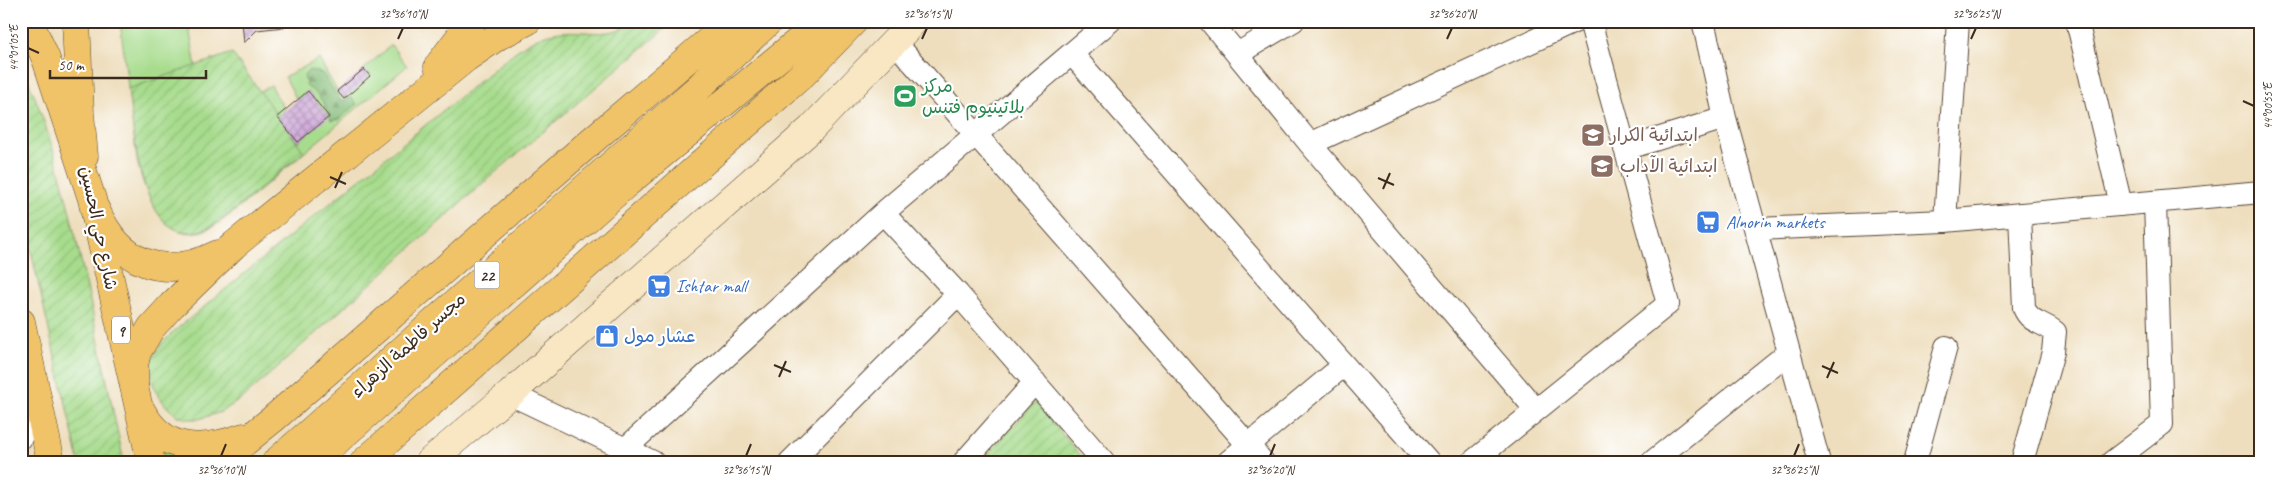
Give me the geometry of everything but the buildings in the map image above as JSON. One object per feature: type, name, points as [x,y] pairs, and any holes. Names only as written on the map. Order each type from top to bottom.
[{"type":"main road","name":"9","points":[[29,21],[46,59],[92,199]]},
{"type":"main road","name":"شارع حي الحسين","points":[[76,21],[80,113],[92,199],[150,462]]},
{"type":"main road","points":[[397,112],[452,49],[472,21]]},
{"type":"main road","points":[[273,419],[254,432],[214,446],[183,446],[164,437],[148,423],[134,391],[133,376],[137,352],[151,328],[178,298],[234,246],[397,112],[466,58],[498,36],[527,21]]},
{"type":"main road","points":[[220,462],[273,419],[589,143],[732,21]]},
{"type":"main road","name":"مجسر فاطمة الزهراء","points":[[276,462],[697,89],[769,21]]},
{"type":"main road","name":"مجسر فاطمة الزهراء","points":[[314,462],[619,190],[823,21]]},
{"type":"main road","points":[[364,462],[803,74],[854,21]]},
{"type":"main road","points":[[429,462],[510,394],[811,129],[893,40],[914,21]]},
{"type":"main road","points":[[92,199],[110,235],[124,250],[138,260],[180,268],[194,265],[234,246]]},
{"type":"main road","points":[[21,322],[30,366],[33,434],[45,462]]},
{"type":"main road","points":[[246,462],[254,441],[273,419]]},
{"type":"main road","points":[[33,434],[51,462]]},
{"type":"street","points":[[622,455],[883,213],[1110,21]]},
{"type":"street","points":[[1210,21],[1310,144],[1536,410]]},
{"type":"street","points":[[1237,54],[1293,21]]},
{"type":"street","points":[[1310,144],[1576,21]]},
{"type":"street","points":[[1472,462],[1668,304],[1590,21]]},
{"type":"street","points":[[1703,21],[1725,118],[1820,462]]},
{"type":"street","points":[[1945,221],[1958,21]]},
{"type":"street","points":[[2076,21],[2121,205]]},
{"type":"street","points":[[893,40],[1263,462]]},
{"type":"street","points":[[1072,54],[1429,462]]},
{"type":"street","points":[[1626,149],[1725,118]]},
{"type":"street","points":[[1756,228],[1945,221],[2261,192]]},
{"type":"street","points":[[2112,462],[2162,424],[2155,202]]},
{"type":"street","points":[[883,213],[958,294],[1104,462]]},
{"type":"street","points":[[2020,214],[2024,308],[2026,314],[2033,322],[2047,326],[2055,332],[2056,337],[2022,462]]},
{"type":"street","points":[[790,462],[958,294]]},
{"type":"street","points":[[1915,462],[1946,347]]},
{"type":"street","points":[[1652,462],[1790,352]]},
{"type":"street","points":[[1228,462],[1344,365]]},
{"type":"street","points":[[964,462],[1035,382]]},
{"type":"street","points":[[510,394],[622,455],[653,462]]},
{"type":"green space","points":[[120,21],[188,21],[201,97],[240,103],[271,85],[285,111],[277,117],[298,142],[329,116],[308,91],[297,100],[285,77],[319,59],[337,91],[370,76],[364,69],[391,45],[407,66],[235,211],[205,230],[190,233],[178,230],[167,223],[151,200],[140,173]]},
{"type":"green space","points":[[318,21],[388,21],[318,29]]},
{"type":"green space","points":[[637,21],[674,21],[490,177],[243,398],[221,412],[199,419],[187,419],[176,415],[166,406],[155,390],[151,378],[151,360],[162,343],[506,59],[540,37],[566,32],[595,33],[614,31]]},
{"type":"green space","points":[[232,53],[304,152],[219,222],[193,232],[173,228],[158,213],[146,190],[134,135],[128,89]]},
{"type":"green space","points":[[21,65],[47,130],[66,197],[124,462],[79,462],[21,207]]},
{"type":"green space","points":[[309,70],[322,73],[341,101],[351,97],[357,104],[339,119],[331,121],[322,101],[307,87],[304,76]]},
{"type":"green space","points":[[1035,402],[1086,462],[981,462]]},
{"type":"green space","points":[[158,444],[189,462],[163,462]]},
{"type":"place","name":"مركز بلاتينيوم فتنس","points":[[905,96]]},
{"type":"place","name":"ابتدائية الكرار","points":[[1593,135]]},
{"type":"place","name":"ابتدائية الآداب","points":[[1602,166]]},
{"type":"place","name":"Alnorin markets","points":[[1708,222]]},
{"type":"place","name":"Ishtar mall","points":[[659,286]]},
{"type":"place","name":"عشار مول","points":[[607,336]]}]
